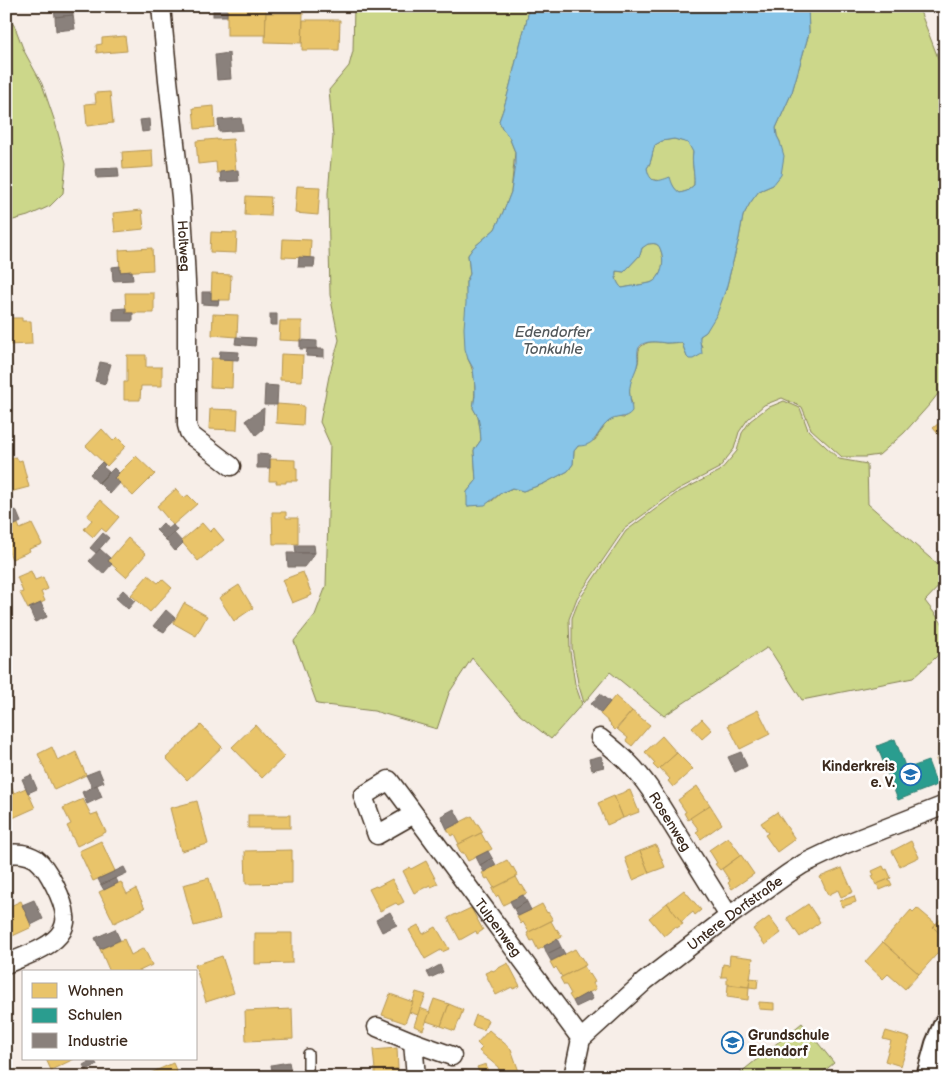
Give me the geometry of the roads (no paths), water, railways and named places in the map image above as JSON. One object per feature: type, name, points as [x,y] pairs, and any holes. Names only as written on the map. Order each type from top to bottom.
[{"type":"street","name":"Holtweg","points":[[161,6],[185,252],[189,432],[231,466]]},
{"type":"street","name":"Rosenweg","points":[[600,738],[626,758],[639,773],[729,916]]},
{"type":"street","name":"Untere Dorfstraße","points":[[582,1038],[645,981],[729,916],[803,864],[843,845],[945,805]]},
{"type":"street","name":"Tulpenweg","points":[[414,814],[582,1038]]},
{"type":"street","points":[[6,854],[21,853],[37,860],[44,866],[60,899],[66,919],[63,929],[51,943],[6,964]]},
{"type":"street","points":[[928,1077],[937,1044],[945,1025]]},
{"type":"street","points":[[377,1027],[452,1056]]},
{"type":"street","points":[[573,1077],[582,1038]]},
{"type":"street","points":[[413,1042],[416,1077]]},
{"type":"lane","points":[[308,1054],[308,1077]]},
{"type":"water","name":"Edendorfer Tonkuhle","points":[[529,6],[808,6],[809,33],[792,92],[776,128],[784,156],[781,175],[773,185],[759,191],[743,216],[726,289],[717,314],[706,332],[700,336],[702,354],[689,359],[682,343],[654,342],[643,344],[638,350],[638,364],[630,388],[632,411],[630,414],[611,420],[593,441],[589,444],[578,446],[574,451],[573,464],[568,471],[543,484],[523,491],[512,488],[501,493],[485,505],[467,506],[467,492],[476,481],[474,450],[481,440],[478,417],[473,408],[475,387],[473,368],[465,349],[466,282],[470,274],[468,255],[473,248],[495,229],[511,192],[515,152],[509,137],[499,121],[527,21]],"holes":[[[674,139],[688,143],[693,152],[694,185],[687,191],[680,193],[676,190],[670,177],[658,181],[652,179],[647,168],[655,145],[662,141]],[[648,244],[659,246],[663,260],[660,274],[650,283],[622,288],[617,280],[616,271],[624,272],[640,255],[642,248]]]},
{"type":"place","name":"Kinderkreis e. V.","points":[[911,774]]},
{"type":"place","name":"Grundschule Edendorf","points":[[732,1043]]}]
